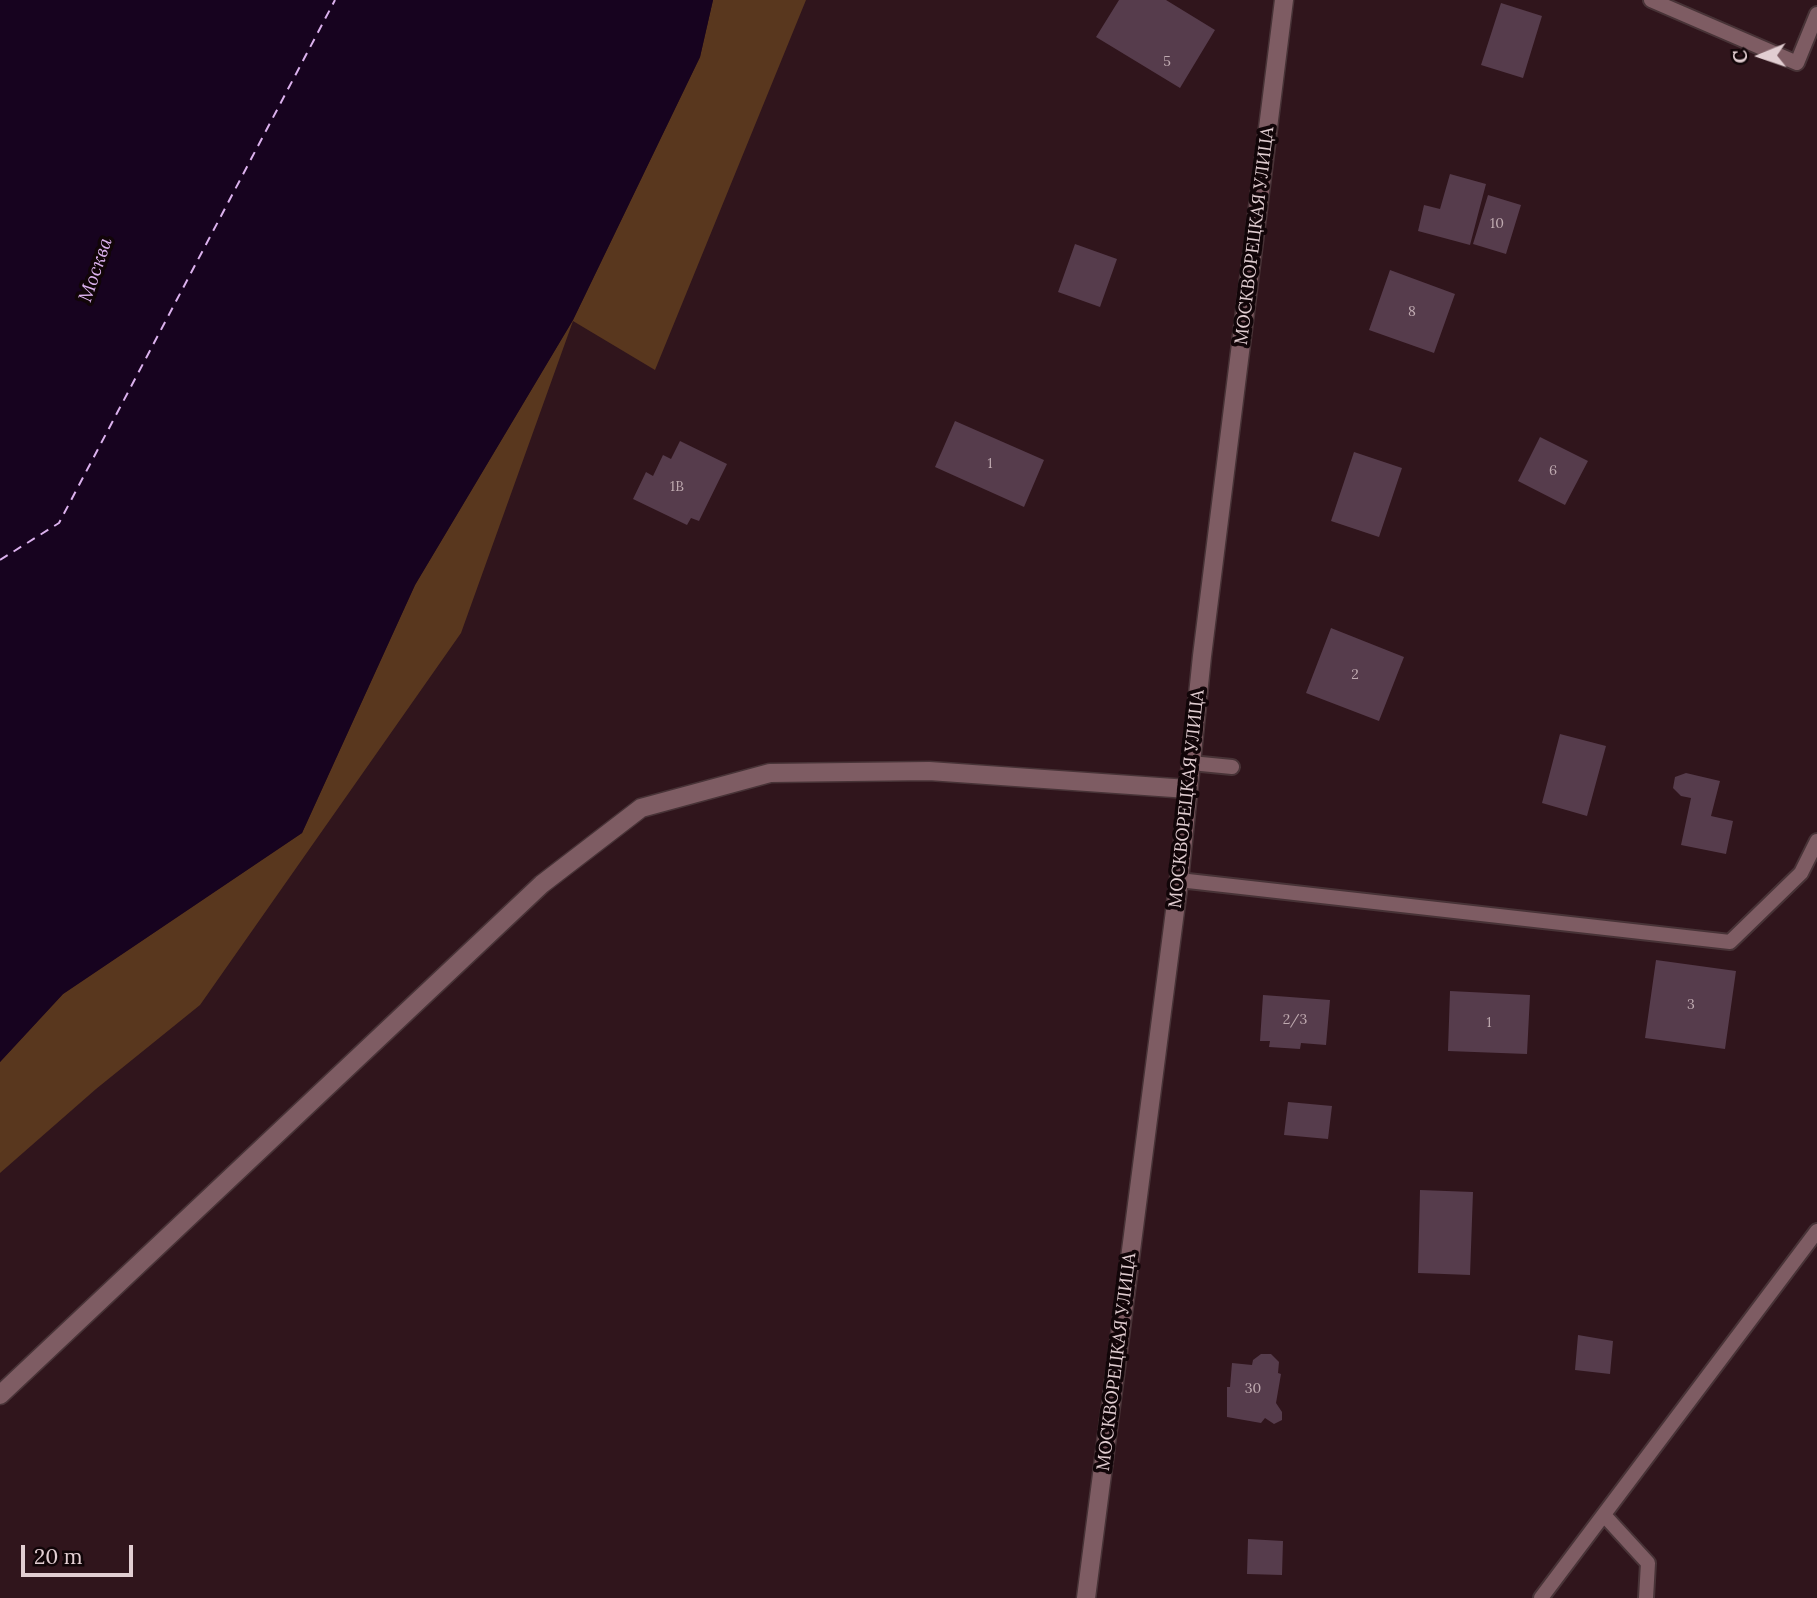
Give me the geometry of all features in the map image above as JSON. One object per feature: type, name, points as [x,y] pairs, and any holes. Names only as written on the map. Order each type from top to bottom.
[{"type":"street","name":"МОСКВОРЕЦКАЯ УЛИЦА","points":[[1086,1598],[1179,880],[1284,0]]},
{"type":"street","points":[[0,1395],[542,884],[641,808],[770,773],[929,771],[1188,789]]},
{"type":"lane","points":[[1651,0],[1797,63],[1817,14]]},
{"type":"lane","points":[[1191,763],[1232,767]]},
{"type":"lane","points":[[1179,880],[1730,942],[1801,873],[1817,841]]},
{"type":"lane","points":[[1542,1598],[1817,1231]]},
{"type":"lane","points":[[1604,1515],[1648,1563],[1646,1598]]},
{"type":"shaded area","points":[[713,0],[806,0],[655,370],[573,321],[461,633],[200,1005],[96,1089],[0,1173],[0,1062],[63,994],[302,833],[415,585],[573,320],[700,57]]},
{"type":"water","name":"Москва","points":[[0,0],[713,0],[700,57],[573,320],[415,585],[302,833],[63,994],[0,1062]]},
{"type":"building","points":[[1119,0],[1166,0],[1215,30],[1180,88],[1096,37]]},
{"type":"building","points":[[1501,3],[1542,16],[1523,78],[1481,65]]},
{"type":"building","points":[[1450,174],[1486,184],[1470,245],[1418,231],[1424,205],[1440,209]]},
{"type":"building","points":[[1488,195],[1521,205],[1506,254],[1473,244]]},
{"type":"building","points":[[1075,244],[1117,259],[1100,307],[1058,292]]},
{"type":"building","points":[[1390,270],[1455,294],[1434,353],[1369,330]]},
{"type":"building","points":[[955,421],[1044,460],[1024,507],[935,467]]},
{"type":"building","points":[[1540,437],[1588,461],[1565,505],[1518,481]]},
{"type":"building","points":[[680,441],[727,464],[699,521],[691,518],[687,525],[633,499],[646,472],[653,476],[663,455],[671,459]]},
{"type":"building","points":[[1354,452],[1402,468],[1379,537],[1331,521]]},
{"type":"building","points":[[1331,628],[1404,657],[1379,721],[1306,693]]},
{"type":"building","points":[[1560,734],[1606,746],[1587,816],[1542,803]]},
{"type":"building","points":[[1686,773],[1720,781],[1711,816],[1733,821],[1726,854],[1681,845],[1691,798],[1681,796],[1673,788],[1675,777]]},
{"type":"building","points":[[1656,960],[1736,971],[1725,1049],[1645,1038]]},
{"type":"building","points":[[1450,991],[1530,995],[1527,1054],[1448,1051]]},
{"type":"building","points":[[1263,995],[1330,1000],[1326,1045],[1301,1043],[1300,1049],[1269,1047],[1270,1041],[1260,1041]]},
{"type":"building","points":[[1288,1102],[1332,1106],[1328,1139],[1284,1135]]},
{"type":"building","points":[[1420,1190],[1473,1192],[1470,1275],[1418,1273]]},
{"type":"building","points":[[1578,1335],[1613,1341],[1610,1374],[1575,1370]]},
{"type":"building","points":[[1261,1354],[1271,1354],[1279,1362],[1278,1373],[1281,1374],[1276,1403],[1282,1412],[1282,1420],[1274,1424],[1265,1418],[1261,1423],[1227,1417],[1227,1387],[1230,1387],[1232,1363],[1252,1365],[1253,1360]]},
{"type":"building","points":[[1248,1539],[1283,1541],[1282,1575],[1247,1574]]},
{"type":"ferry route","points":[[0,560],[59,523],[335,0]]}]
